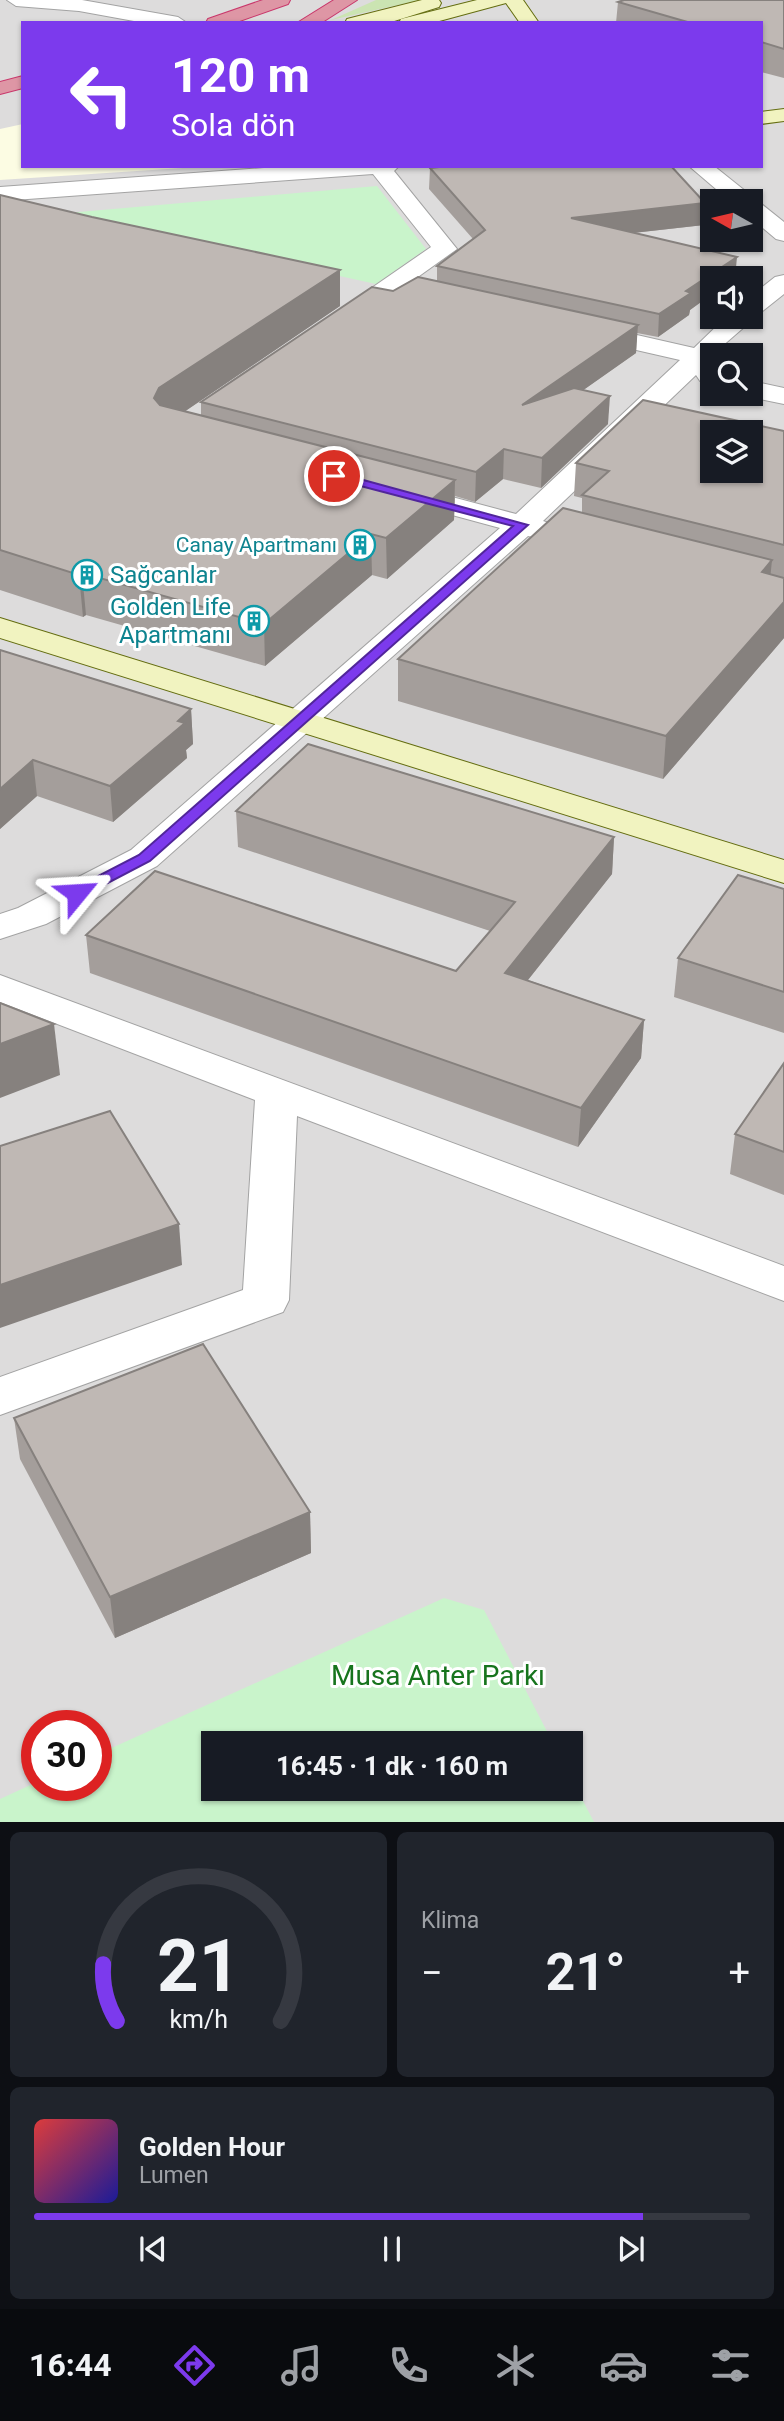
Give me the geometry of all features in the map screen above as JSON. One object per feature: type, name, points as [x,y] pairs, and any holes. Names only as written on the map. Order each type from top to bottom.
[{"type":"highway","points":[[221,21],[281,0]]},
{"type":"highway","points":[[310,21],[348,0]]},
{"type":"highway","points":[[0,88],[21,83]]},
{"type":"street","points":[[16,0],[120,11],[168,21]]},
{"type":"street","points":[[120,11],[144,0]]},
{"type":"street","points":[[366,21],[441,0]]},
{"type":"street","points":[[416,21],[499,0]]},
{"type":"street","points":[[514,0],[529,21]]},
{"type":"street","points":[[763,118],[784,115]]},
{"type":"street","points":[[763,130],[784,127]]},
{"type":"street","points":[[0,194],[369,168]]},
{"type":"street","points":[[328,330],[445,249],[384,168]]},
{"type":"street","points":[[683,168],[709,189]]},
{"type":"street","points":[[703,168],[729,189]]},
{"type":"street","points":[[0,202],[22,214],[36,217]]},
{"type":"street","points":[[763,216],[784,234]]},
{"type":"street","points":[[763,230],[784,245]]},
{"type":"street","points":[[763,299],[784,282]]},
{"type":"street","points":[[357,287],[418,294]]},
{"type":"street","points":[[565,327],[700,366]]},
{"type":"street","points":[[0,927],[32,916],[145,858],[296,721],[700,373]]},
{"type":"street","points":[[763,392],[784,396]]},
{"type":"street","points":[[374,486],[574,538]]},
{"type":"street","points":[[0,628],[784,872]]},
{"type":"street","points":[[0,988],[277,1095],[371,1127],[784,1284]]},
{"type":"street","points":[[0,1396],[266,1300],[277,1095]]},
{"type":"shaded area","points":[[0,0],[784,0],[784,1822],[0,1822]]},
{"type":"shaded area","points":[[21,124],[21,168],[183,168],[0,180],[0,129]]},
{"type":"green space","points":[[376,0],[420,0],[331,20]]},
{"type":"green space","points":[[377,186],[426,249],[376,284],[56,214]]},
{"type":"green space","name":"Musa Anter Parkı","points":[[444,1598],[484,1610],[547,1731],[201,1731],[201,1801],[583,1801],[594,1822],[0,1822],[0,1799],[21,1789],[21,1801],[112,1801],[112,1748]]},
{"type":"building","points":[[784,0],[784,49],[763,43],[763,21],[684,21],[618,2]]},
{"type":"building","points":[[430,168],[673,168],[700,198],[700,204],[571,218],[700,248],[700,252],[716,252],[737,257],[724,266],[700,266],[700,282],[686,291],[691,293],[659,314],[437,266],[485,230]]},
{"type":"building","points":[[0,195],[340,270],[159,388],[154,398],[160,405],[455,480],[386,538],[371,534],[264,624],[82,573],[79,575],[0,550]]},
{"type":"building","points":[[418,277],[638,325],[522,405],[574,388],[610,396],[542,458],[504,449],[476,472],[201,402],[372,287],[393,291]]},
{"type":"building","points":[[643,400],[734,420],[700,420],[700,483],[763,483],[763,426],[784,431],[784,545],[582,495],[609,471],[576,463]]},
{"type":"building","points":[[563,508],[772,560],[762,572],[784,578],[784,602],[666,736],[398,659]]},
{"type":"building","points":[[0,650],[191,709],[178,721],[185,723],[110,786],[33,760],[0,789]]},
{"type":"building","points":[[308,744],[614,837],[505,973],[644,1020],[581,1108],[86,935],[155,871],[456,971],[515,902],[236,811]]},
{"type":"building","points":[[738,875],[784,889],[784,992],[678,958]]},
{"type":"building","points":[[0,1003],[54,1024],[0,1044]]},
{"type":"building","points":[[784,1063],[784,1152],[735,1134]]},
{"type":"building","points":[[110,1111],[179,1224],[0,1285],[0,1146]]},
{"type":"building","points":[[203,1344],[310,1512],[110,1597],[14,1418]]},
{"type":"place","name":"Canay Apartmanı","points":[[360,545]]},
{"type":"place","name":"Sağcanlar","points":[[87,575]]},
{"type":"place","name":"Golden Life Apartmanı","points":[[254,621]]},
{"type":"route","points":[[77,893],[145,858],[296,721],[522,525],[334,476]]}]
